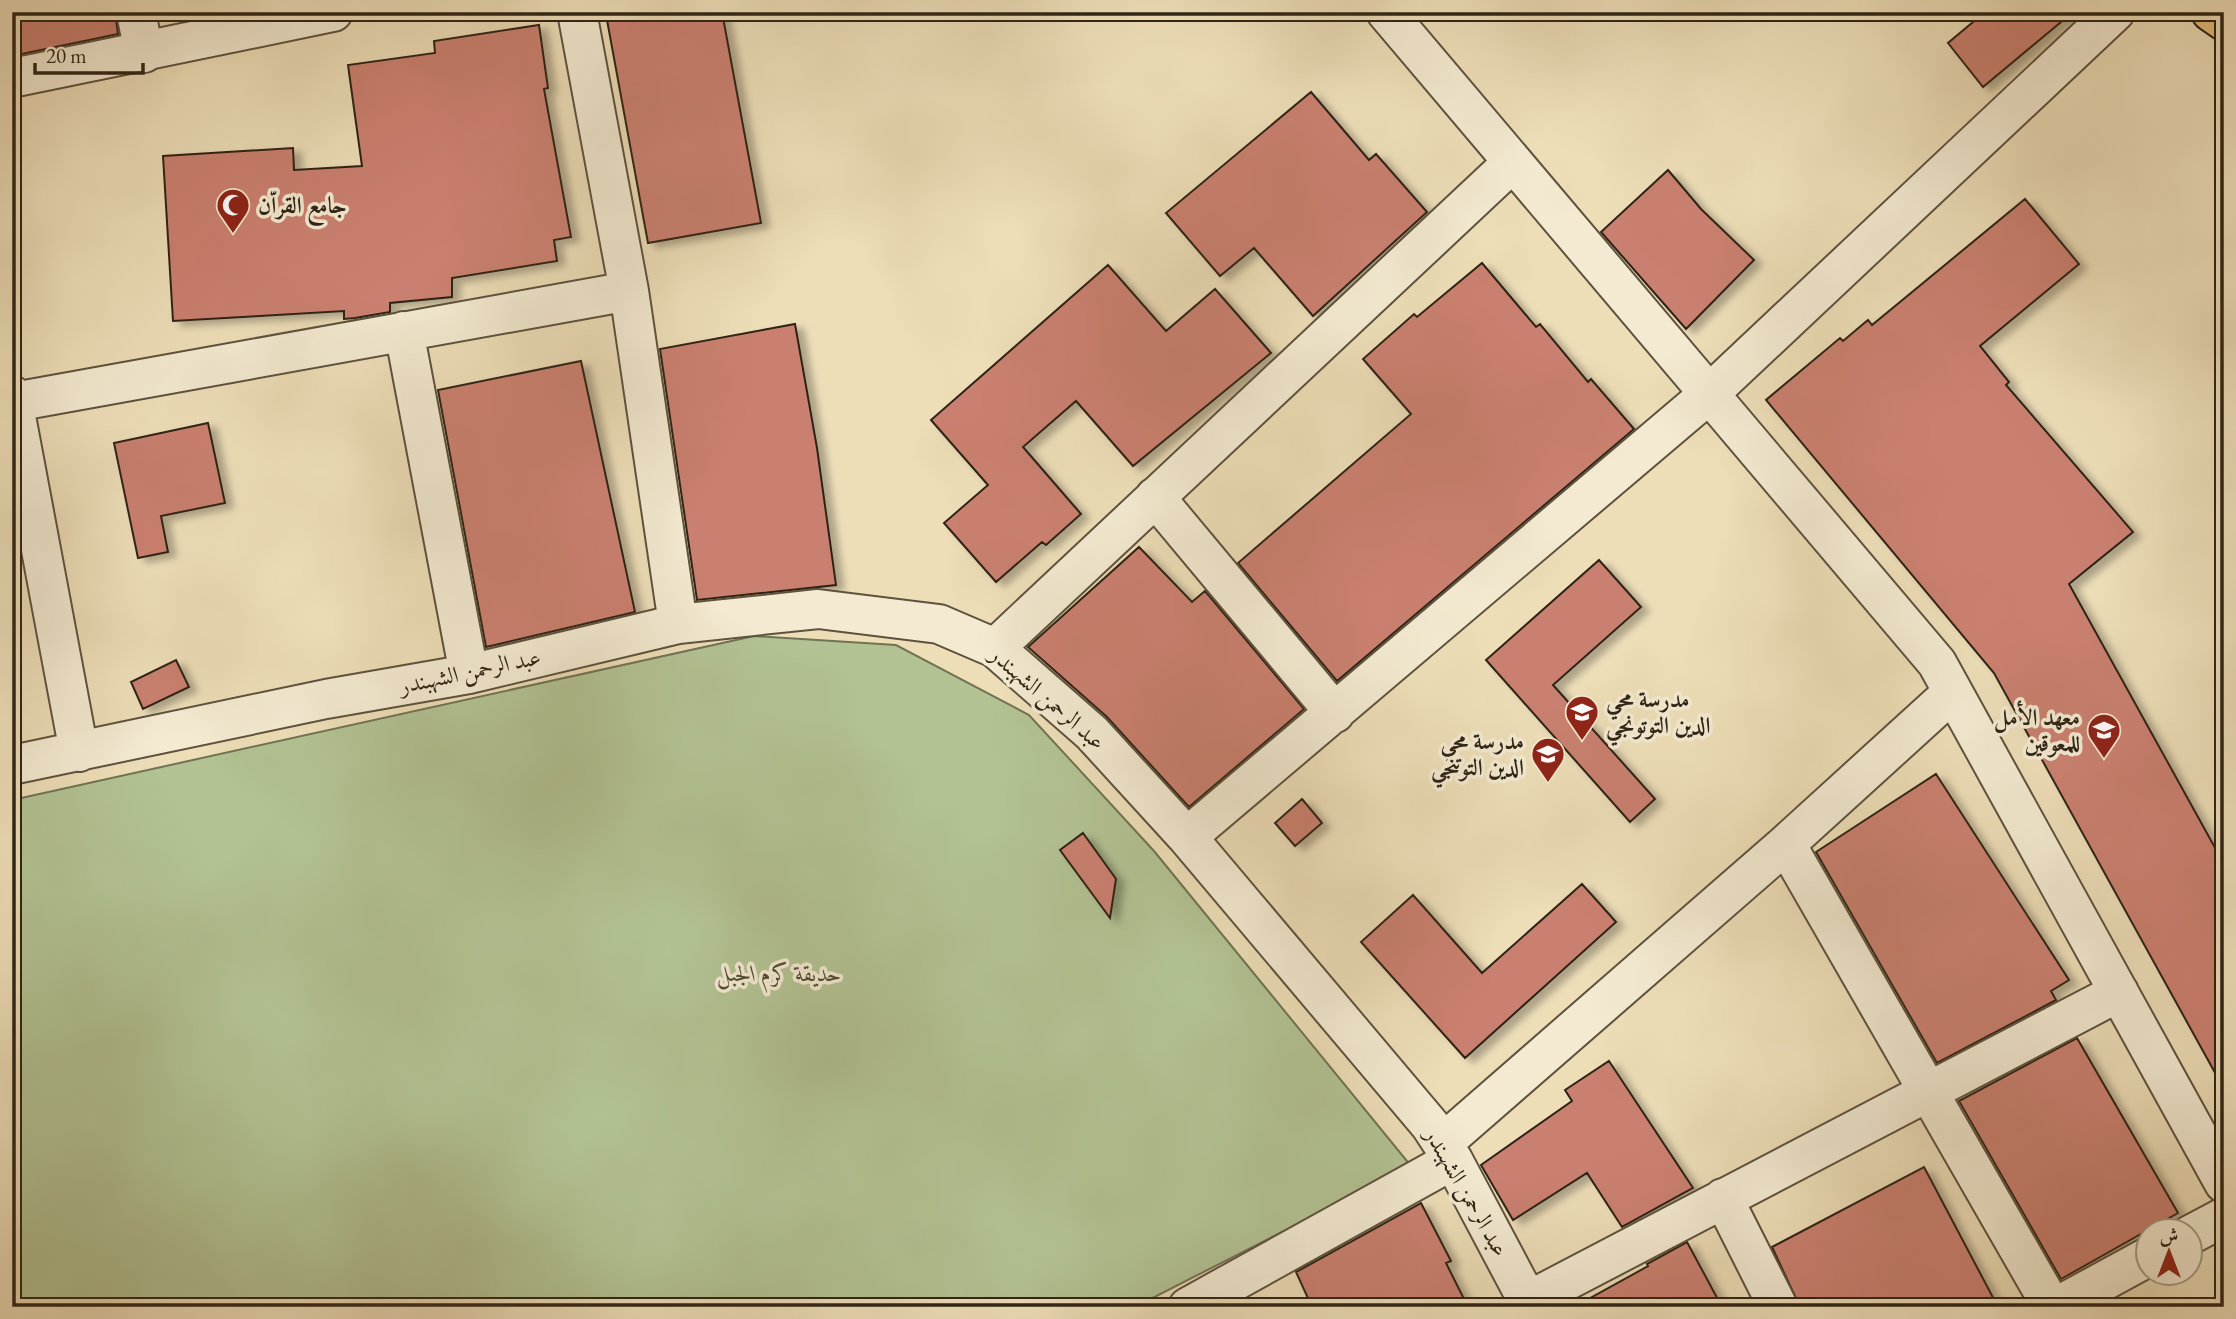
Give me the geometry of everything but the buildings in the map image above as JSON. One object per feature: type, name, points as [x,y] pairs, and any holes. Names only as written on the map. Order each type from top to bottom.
[{"type":"main road","points":[[2211,12],[2224,20]]},
{"type":"street","points":[[135,12],[144,53]]},
{"type":"street","points":[[577,12],[629,291],[678,624]]},
{"type":"street","points":[[1386,12],[1937,663],[2224,1183]]},
{"type":"street","points":[[1187,837],[1709,394],[2115,12]]},
{"type":"street","points":[[12,78],[144,53],[327,13]]},
{"type":"street","points":[[995,648],[1513,162]]},
{"type":"street","points":[[79,752],[13,399],[629,291]]},
{"type":"street","points":[[404,331],[470,674]]},
{"type":"street","points":[[1154,497],[1335,713]]},
{"type":"street","name":"عبد الرحمن الشهبندر","points":[[12,765],[326,699],[470,674],[678,624],[818,609],[939,624],[995,648],[1093,733],[1187,837],[1448,1152],[1530,1304]]},
{"type":"street","points":[[1188,1307],[1448,1152],[1953,692]]},
{"type":"street","points":[[1786,844],[1927,1092],[2054,1307],[2134,1264]]},
{"type":"street","points":[[1530,1304],[1723,1198],[2119,992]]},
{"type":"street","points":[[1723,1198],[1778,1307]]},
{"type":"street","points":[[2204,1228],[2224,1217]]},
{"type":"green space","name":"حديقة كرم الجبل","points":[[754,636],[896,645],[1029,715],[1154,851],[1411,1166],[1135,1307],[12,1307],[12,800]]},
{"type":"place","name":"جامع القراّن","points":[[233,235]]},
{"type":"place","name":"مدرسة محي الدين التوتونجي","points":[[1582,742]]},
{"type":"place","name":"معهد الأمل للمعوقين","points":[[2104,760]]},
{"type":"place","name":"مدرسة محي الدين التوتنجي","points":[[1548,784]]}]
